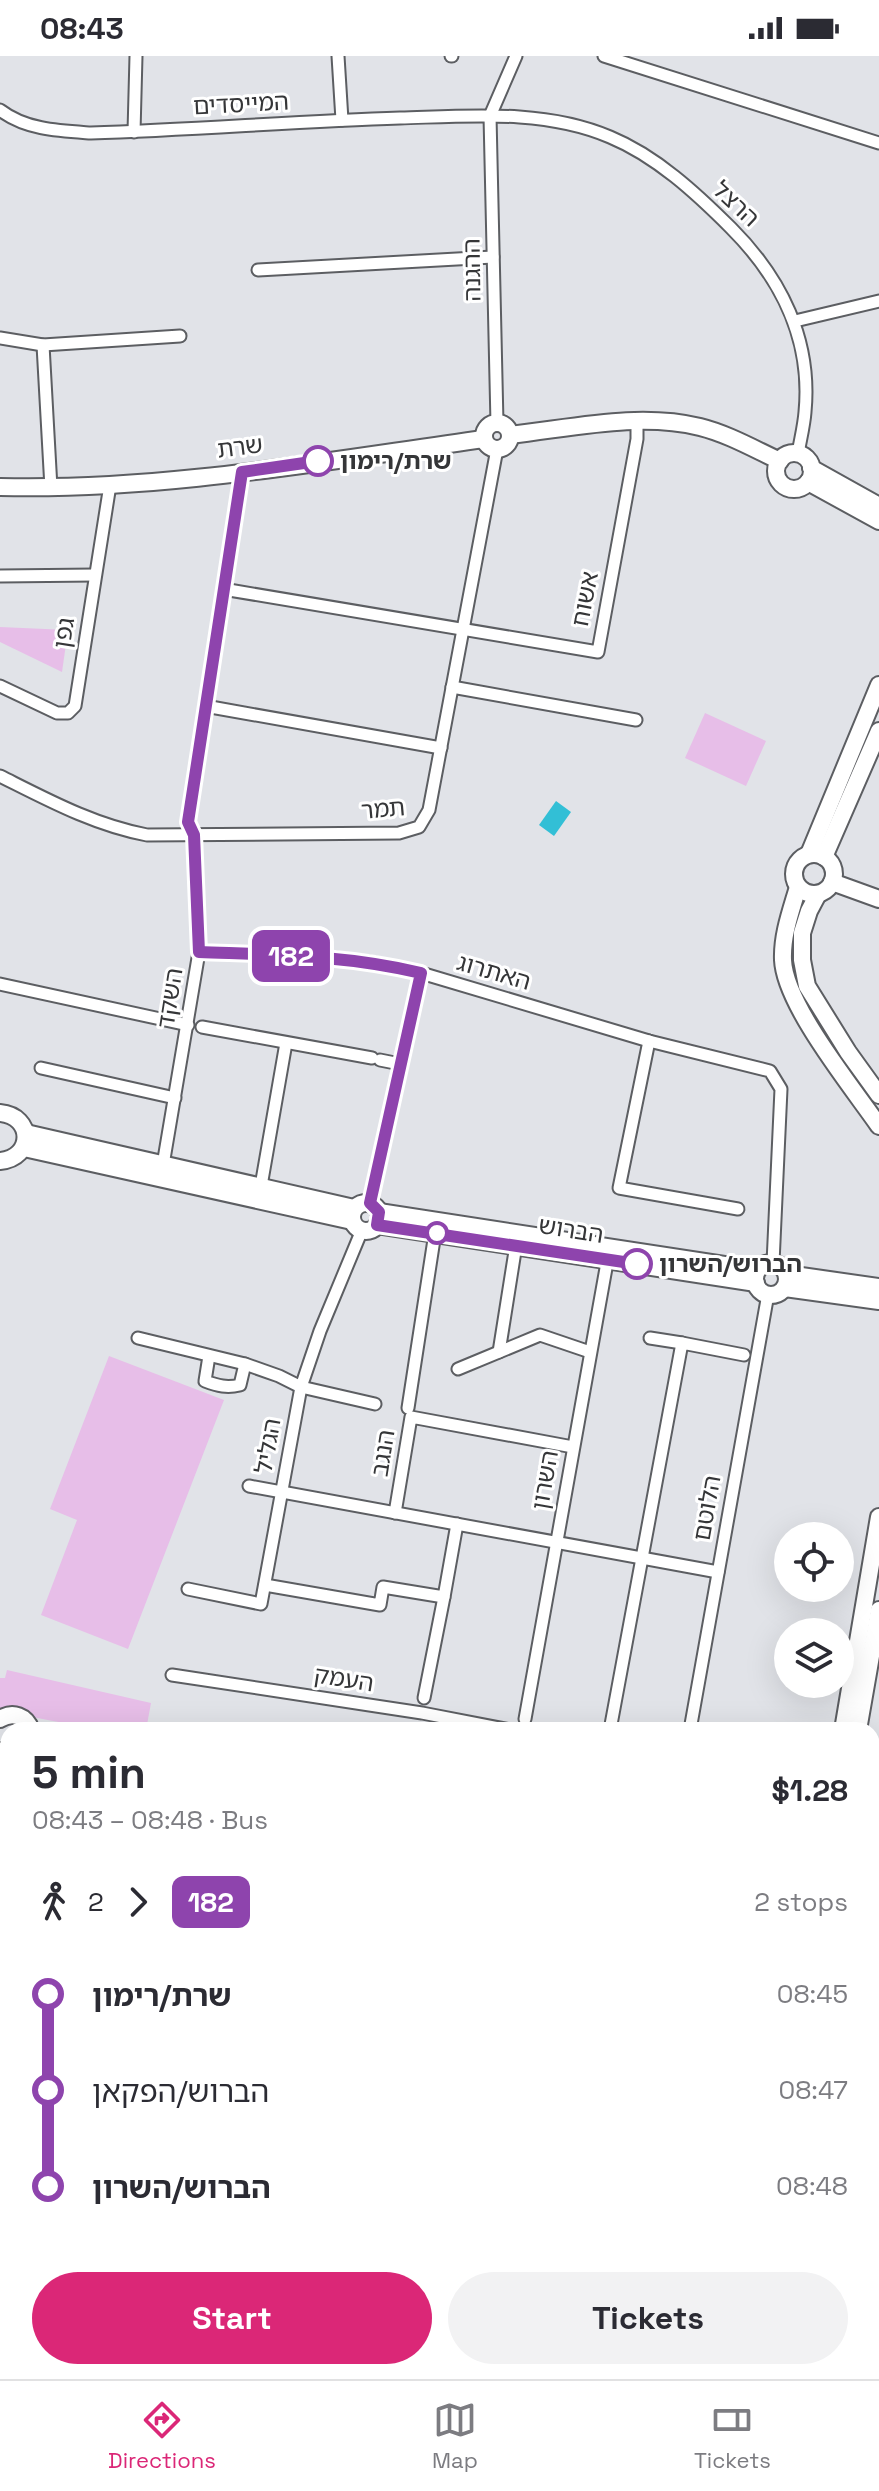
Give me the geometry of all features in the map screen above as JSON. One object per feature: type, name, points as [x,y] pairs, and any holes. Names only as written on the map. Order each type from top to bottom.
[{"type":"street","points":[[134,132],[136,56]]},
{"type":"street","points":[[338,56],[342,120]]},
{"type":"street","points":[[490,116],[516,56]]},
{"type":"street","points":[[604,56],[879,143]]},
{"type":"street","name":"המייסדים","points":[[0,110],[30,125],[57,131],[134,132],[342,120],[490,116]]},
{"type":"street","name":"ההגנה","points":[[490,116],[497,423]]},
{"type":"street","name":"הרצל","points":[[490,116],[578,126],[638,150],[669,173],[750,248],[773,280],[795,321],[805,373],[805,412],[798,454]]},
{"type":"street","points":[[258,270],[493,257]]},
{"type":"street","points":[[795,321],[879,301]]},
{"type":"street","points":[[0,338],[43,345],[180,336]]},
{"type":"street","points":[[43,345],[51,488]]},
{"type":"street","points":[[510,435],[637,420],[662,420],[726,435],[780,461]]},
{"type":"street","name":"אשוח","points":[[463,629],[598,652],[637,439],[637,420]]},
{"type":"street","points":[[497,423],[507,427],[510,435],[506,446],[491,444],[485,429],[497,423]]},
{"type":"street","name":"שרת","points":[[0,487],[110,485],[491,444]]},
{"type":"street","name":"תמר","points":[[0,776],[83,817],[118,830],[147,835],[399,833],[419,827],[429,810],[441,748],[491,444]]},
{"type":"street","points":[[810,475],[794,489],[784,486],[777,477],[777,466],[788,455],[798,454],[807,459],[810,475],[879,521]]},
{"type":"street","name":"השקד","points":[[163,1165],[199,952],[194,835],[188,822],[242,472]]},
{"type":"street","points":[[810,475],[879,506]]},
{"type":"street","name":"גפן","points":[[0,686],[57,713],[68,713],[75,706],[110,485]]},
{"type":"street","points":[[0,576],[95,575]]},
{"type":"street","points":[[223,589],[463,629]]},
{"type":"street","points":[[816,856],[879,685]]},
{"type":"street","points":[[452,687],[636,720]]},
{"type":"street","points":[[205,706],[441,748]]},
{"type":"street","points":[[816,856],[879,731]]},
{"type":"street","points":[[816,856],[833,868],[832,882],[825,891],[810,894],[798,887],[793,878],[795,866],[802,857],[816,856]]},
{"type":"street","points":[[832,882],[879,899]]},
{"type":"street","points":[[798,887],[784,937],[785,975],[800,1012],[879,1126]]},
{"type":"street","points":[[818,894],[802,933],[802,960],[807,986],[879,1095]]},
{"type":"street","name":"האתרוג","points":[[199,952],[326,957],[375,963],[421,973],[649,1041],[770,1071],[781,1089],[773,1263]]},
{"type":"street","name":"הגליל","points":[[265,1585],[301,1387],[366,1216],[421,973]]},
{"type":"street","points":[[0,984],[188,1025]]},
{"type":"street","points":[[202,1027],[400,1064]]},
{"type":"street","points":[[649,1041],[619,1188],[738,1209]]},
{"type":"street","points":[[261,1186],[286,1043]]},
{"type":"street","points":[[41,1068],[175,1098]]},
{"type":"street","points":[[0,1113],[18,1119],[25,1140],[14,1158],[0,1161]]},
{"type":"street","name":"הברוש","points":[[25,1140],[435,1233],[608,1254]]},
{"type":"street","name":"הברוש","points":[[25,1140],[261,1186],[366,1216],[608,1254],[760,1283]]},
{"type":"street","points":[[408,1408],[435,1233]]},
{"type":"street","points":[[499,1352],[516,1245]]},
{"type":"street","name":"השרון","points":[[525,1719],[608,1254]]},
{"type":"street","points":[[773,1263],[784,1268],[786,1281],[777,1294],[760,1283],[765,1264],[773,1263]]},
{"type":"street","points":[[786,1281],[879,1287]]},
{"type":"street","points":[[786,1281],[879,1301]]},
{"type":"street","name":"הלוטם","points":[[691,1722],[718,1572],[760,1283]]},
{"type":"street","points":[[458,1369],[540,1335],[590,1352]]},
{"type":"street","points":[[138,1338],[245,1364],[301,1387],[375,1404]]},
{"type":"street","points":[[650,1338],[744,1355]]},
{"type":"street","points":[[612,1722],[682,1343]]},
{"type":"street","points":[[209,1356],[205,1381],[228,1388],[240,1385],[245,1364]]},
{"type":"street","name":"הנגב","points":[[249,1486],[395,1513],[411,1417],[573,1447]]},
{"type":"street","points":[[395,1513],[718,1572]]},
{"type":"street","points":[[844,1722],[879,1517]]},
{"type":"street","points":[[424,1698],[457,1524]]},
{"type":"street","points":[[188,1589],[261,1604],[265,1585],[380,1605],[383,1587],[444,1597]]},
{"type":"street","points":[[859,1722],[879,1610]]},
{"type":"street","name":"העמק","points":[[172,1675],[469,1722]]},
{"type":"street","points":[[1,1718],[16,1715],[25,1722]]},
{"type":"shaded area","points":[[0,627],[68,630],[62,672],[0,642]]},
{"type":"shaded area","points":[[705,713],[766,741],[746,786],[685,758]]},
{"type":"shaded area","points":[[109,1356],[224,1400],[128,1649],[41,1615],[77,1520],[50,1509]]},
{"type":"shaded area","points":[[7,1670],[151,1703],[147,1722],[58,1722],[0,1711],[0,1678],[5,1678]]},
{"type":"water","points":[[556,801],[571,812],[554,836],[539,825]]},
{"type":"bus line","name":"182","points":[[318,461],[242,472],[188,822],[194,835],[199,952],[326,957],[421,973],[370,1203],[379,1212],[377,1225],[637,1264]]},
{"type":"place","name":"שרת/רימון","points":[[318,461]]},
{"type":"place","name":"הברוש/השרון","points":[[637,1264]]}]
